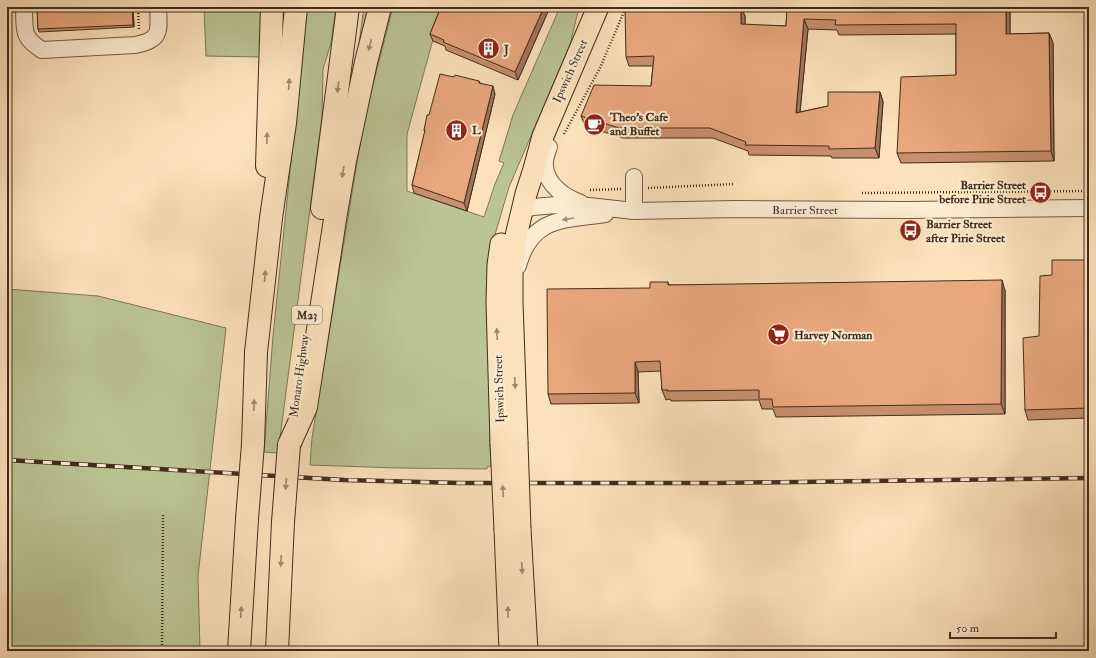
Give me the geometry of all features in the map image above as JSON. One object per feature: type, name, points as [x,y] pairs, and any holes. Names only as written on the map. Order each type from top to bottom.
[{"type":"highway","points":[[271,218],[265,201],[272,7]]},
{"type":"highway","points":[[239,651],[253,444],[256,352],[271,218],[285,123],[296,7]]},
{"type":"highway","name":"Monaro Highway","points":[[277,651],[283,522],[289,445],[348,7]]},
{"type":"highway","points":[[289,445],[306,407],[332,232],[345,160],[366,62],[380,7]]},
{"type":"main road","name":"Ipswich Street","points":[[527,651],[513,530],[509,442],[497,295],[498,265],[502,239],[518,183],[542,136],[598,7]]},
{"type":"main road","name":"Ipswich Street","points":[[509,442],[513,255],[522,210],[542,136]]},
{"type":"main road","points":[[502,239],[512,218],[522,210]]},
{"type":"main road","name":"Ipswich Street","points":[[510,651],[513,530]]},
{"type":"street","points":[[24,7],[26,36],[29,41],[42,50],[135,45],[144,43],[152,39],[159,30],[158,7]]},
{"type":"street","points":[[554,108],[550,143],[545,158],[546,172],[551,182],[560,192],[572,200],[589,206]]},
{"type":"street","points":[[512,302],[520,258],[527,242],[540,229],[556,221],[634,210],[634,183]]},
{"type":"street","name":"Barrier Street","points":[[522,210],[533,206],[546,205],[589,206],[634,210],[1089,208]]},
{"type":"path","points":[[132,31],[139,31],[138,7]]},
{"type":"path","points":[[564,134],[600,68],[626,7]]},
{"type":"path","points":[[587,190],[634,183],[734,184]]},
{"type":"path","points":[[860,193],[1089,191]]},
{"type":"path","points":[[162,651],[164,515]]},
{"type":"green space","points":[[204,7],[262,7],[260,57],[206,56]]},
{"type":"green space","points":[[307,7],[336,7],[331,43],[323,69],[322,117],[278,453],[264,452],[273,336]]},
{"type":"green space","points":[[364,7],[372,7],[358,51]]},
{"type":"green space","points":[[393,7],[445,7],[432,43],[407,134],[407,191],[484,217],[504,163],[499,161],[513,115],[560,7],[579,7],[570,45],[509,187],[494,238],[490,443],[491,466],[487,467],[487,469],[310,465],[312,438],[366,111]]},
{"type":"green space","points":[[7,289],[98,296],[226,328],[198,576],[200,651],[7,651]]},
{"type":"building","points":[[37,7],[132,7],[133,25],[38,29]]},
{"type":"building","points":[[441,7],[544,7],[515,72],[443,42],[444,40],[430,34]]},
{"type":"building","points":[[741,7],[741,24],[786,26],[787,7],[1006,7],[1006,34],[1049,33],[1051,151],[897,153],[901,77],[956,75],[956,24],[835,25],[836,20],[804,19],[796,113],[828,106],[828,92],[880,92],[875,148],[829,149],[829,146],[745,145],[746,142],[710,128],[619,128],[581,116],[594,85],[651,86],[654,56],[626,57],[625,8]]},
{"type":"building","name":"L","points":[[440,74],[454,77],[455,75],[493,86],[464,203],[412,185],[427,115],[429,115]]},
{"type":"building","points":[[1052,260],[1089,260],[1089,408],[1025,410],[1023,338],[1039,336],[1040,276],[1052,275]]},
{"type":"building","name":"Harvey Norman","points":[[1002,280],[1001,404],[773,407],[772,399],[759,399],[759,390],[662,390],[660,361],[635,362],[635,393],[548,394],[547,289],[650,288],[650,282],[668,282],[668,285]]},
{"type":"railway","points":[[7,460],[344,480],[460,483],[717,483],[1089,478]]},
{"type":"place","name":"J","points":[[489,49]]},
{"type":"place","name":"Theo's Cafe and Buffet","points":[[594,124]]},
{"type":"place","name":"L","points":[[457,130]]},
{"type":"place","name":"Barrier Street before Pirie Street","points":[[1041,192]]},
{"type":"place","name":"Barrier Street after Pirie Street","points":[[911,231]]},
{"type":"place","name":"Harvey Norman","points":[[778,335]]}]
